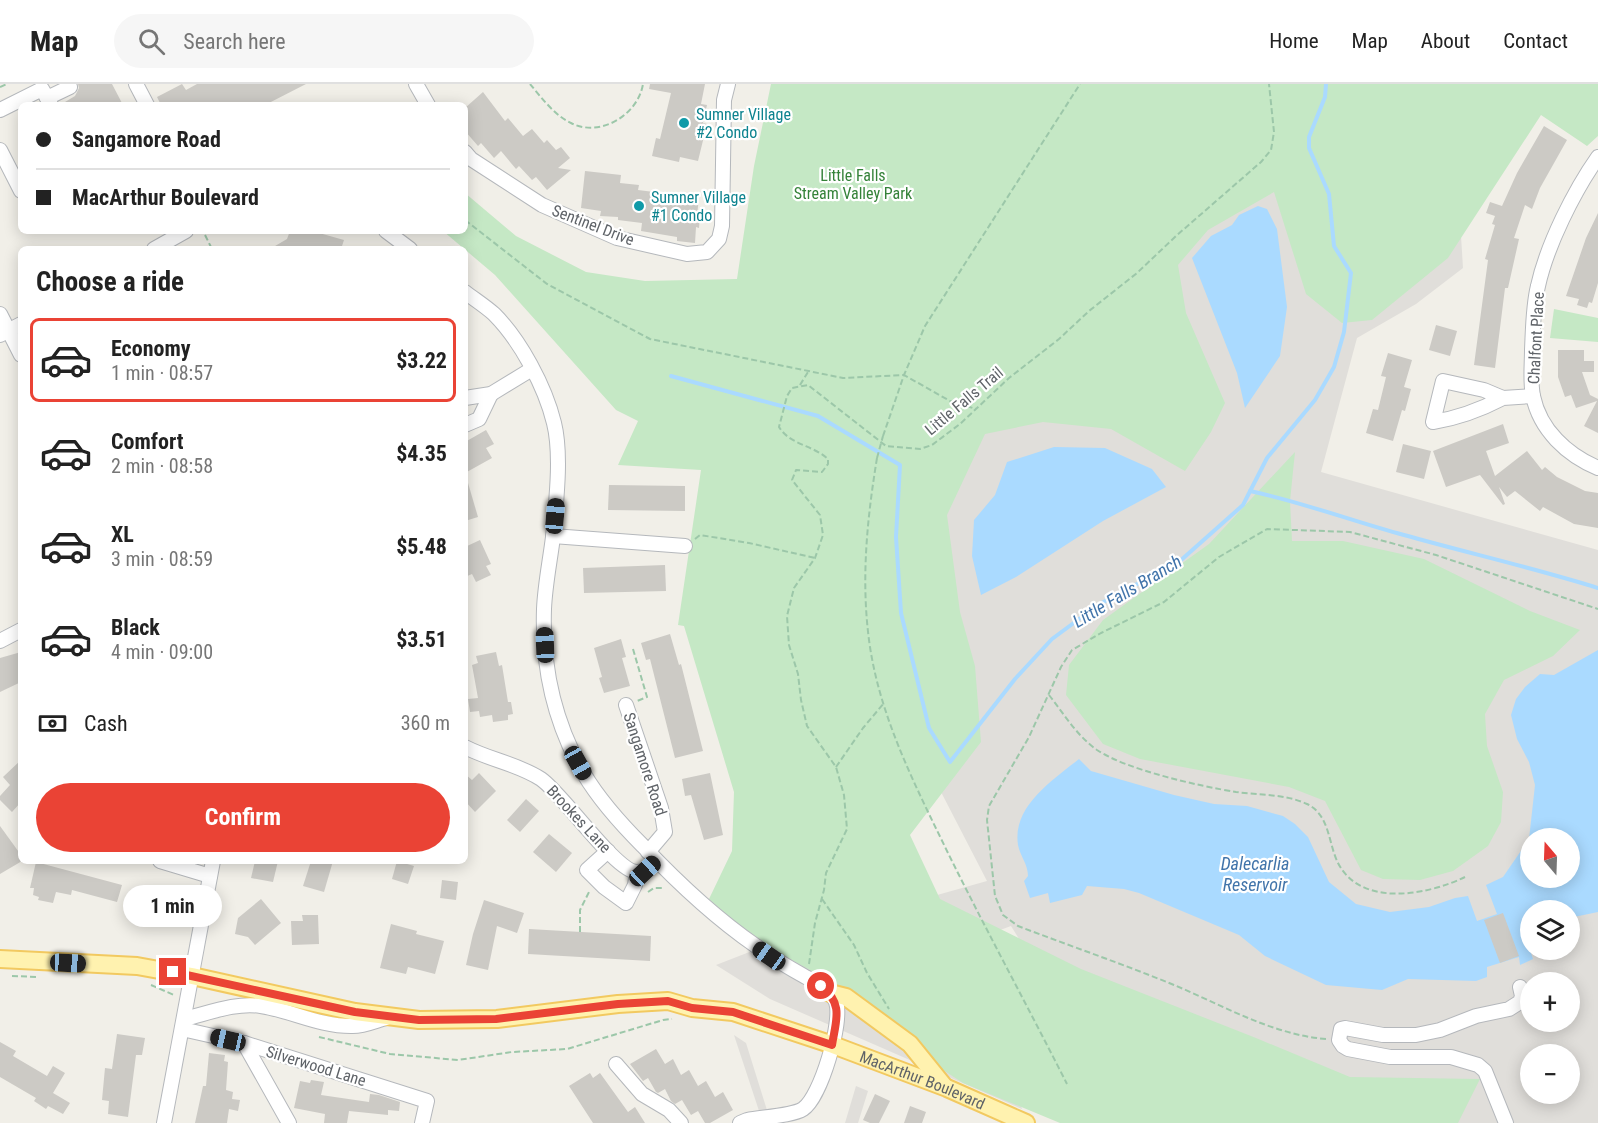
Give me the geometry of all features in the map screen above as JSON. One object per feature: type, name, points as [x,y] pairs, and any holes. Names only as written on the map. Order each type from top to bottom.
[{"type":"main road","name":"MacArthur Boulevard","points":[[0,959],[136,966],[355,1012],[419,1020],[496,1019],[618,1004],[668,1001],[692,1008],[733,1012],[832,1045],[944,1086],[1026,1123]]},
{"type":"main road","points":[[830,993],[846,997],[910,1044],[944,1086]]},
{"type":"street","points":[[136,84],[145,102]]},
{"type":"street","points":[[416,84],[426,102]]},
{"type":"street","name":"Sentinel Drive","points":[[468,156],[542,205],[617,238],[687,254],[707,252],[719,240],[722,226],[724,100],[728,84]]},
{"type":"street","points":[[30,102],[70,87]]},
{"type":"street","points":[[0,111],[18,106]]},
{"type":"street","points":[[0,150],[18,185]]},
{"type":"street","name":"Chalfont Place","points":[[1598,157],[1566,211],[1538,286],[1532,336],[1533,396],[1539,413],[1555,440],[1575,457],[1598,468]]},
{"type":"street","points":[[160,246],[186,234]]},
{"type":"street","points":[[389,234],[400,246]]},
{"type":"street","points":[[468,294],[494,314],[515,340],[541,385],[554,424],[558,477],[544,617],[547,666],[556,710],[572,752],[608,809],[652,856],[723,923],[769,956],[830,993],[836,1002],[837,1011],[832,1045],[818,1089],[808,1105],[800,1111],[740,1123]]},
{"type":"street","points":[[0,314],[18,348]]},
{"type":"street","points":[[468,398],[491,394],[532,369]]},
{"type":"street","points":[[1503,398],[1484,390],[1443,381],[1433,422],[1454,419],[1503,398],[1533,396]]},
{"type":"street","points":[[468,424],[479,419],[491,394]]},
{"type":"street","points":[[553,536],[686,546]]},
{"type":"street","points":[[0,641],[18,632]]},
{"type":"street","name":"Sangamore Road","points":[[626,705],[661,808],[665,832],[652,856]]},
{"type":"street","name":"Brookes Lane","points":[[468,748],[515,765],[543,780],[608,851],[628,869],[636,872]]},
{"type":"street","points":[[608,851],[587,870],[626,903],[635,885],[636,872],[645,871],[652,856]]},
{"type":"street","points":[[170,864],[210,876]]},
{"type":"street","points":[[164,1123],[212,864]]},
{"type":"street","points":[[1506,1123],[1487,1077],[1478,1065],[1450,1057],[1390,1057],[1348,1049],[1339,1040],[1341,1029],[1345,1028],[1383,1035],[1416,1035],[1440,1030],[1476,1016],[1509,1009],[1520,1002]]},
{"type":"street","points":[[183,1024],[232,1007],[248,1005],[262,1006],[321,1024],[353,1027],[391,1016]]},
{"type":"street","name":"Silverwood Lane","points":[[183,1024],[428,1101],[422,1123]]},
{"type":"street","points":[[244,1043],[289,1123]]},
{"type":"street","points":[[616,1064],[642,1094],[669,1110],[681,1123]]},
{"type":"path","points":[[0,87],[7,84]]},
{"type":"path","points":[[530,84],[564,120],[581,127],[594,127],[620,119],[636,105],[643,84]]},
{"type":"path","points":[[1068,1084],[968,894],[913,783],[894,737],[869,641],[865,576],[868,515],[877,458],[904,375],[925,326],[1080,84]]},
{"type":"path","name":"Little Falls Trail","points":[[800,385],[808,385],[886,446],[920,449],[932,445],[1009,378],[1137,273],[1261,162],[1271,150],[1274,132],[1269,84]]},
{"type":"path","points":[[468,222],[547,285],[650,339],[843,378],[904,375],[950,400],[976,409]]},
{"type":"path","points":[[808,372],[800,385],[792,388],[785,401],[779,427],[786,437],[828,459],[828,464],[822,472],[796,470],[793,475],[792,480],[796,486],[820,515],[823,535],[815,558],[794,588],[787,616],[789,645],[798,674],[807,726],[836,767],[844,795],[848,829],[826,873],[808,966]]},
{"type":"path","points":[[1339,1040],[1308,1038],[1253,1019],[1172,984],[1018,926],[1003,915],[998,905],[992,879],[987,820],[989,806],[1024,745],[1060,667],[1072,650],[1164,602],[1219,557],[1267,529],[1350,532],[1436,555],[1598,609]]},
{"type":"path","points":[[686,546],[700,535],[815,558]]},
{"type":"path","points":[[626,705],[647,697],[633,649]]},
{"type":"path","points":[[1049,695],[1079,734],[1096,749],[1121,763],[1235,792],[1284,797],[1308,804],[1320,814],[1326,825],[1338,863],[1347,876],[1361,886],[1384,893],[1413,894],[1446,886],[1465,877]]},
{"type":"path","points":[[836,767],[884,703]]},
{"type":"path","points":[[580,932],[580,910],[595,878]]},
{"type":"path","points":[[822,899],[854,945],[883,1002],[890,1010]]},
{"type":"shaded area","points":[[1264,164],[1459,204],[1463,268],[1416,304],[1357,338],[1321,472],[1598,550],[1598,1123],[1113,1123],[1106,1079],[1011,926],[976,939],[1022,1109],[770,999],[716,965],[752,951],[790,942],[987,881],[925,761],[898,483]]},
{"type":"shaded area","points":[[734,1035],[746,1043],[771,1123],[763,1123]]},
{"type":"shaded area","points":[[856,1086],[868,1091],[858,1123],[845,1123]]},
{"type":"green space","name":"Little Falls Stream Valley Park","points":[[771,84],[1598,84],[1598,136],[1587,146],[1541,115],[1448,258],[1372,320],[1342,323],[1306,294],[1274,192],[1208,230],[1178,265],[1186,313],[1225,403],[1211,432],[1185,471],[1111,429],[1043,422],[985,434],[947,515],[960,612],[975,666],[981,742],[910,835],[940,899],[1081,969],[1350,1077],[1480,1079],[1458,1123],[1060,1123],[963,1083],[937,1066],[848,991],[779,953],[730,918],[709,899],[732,851],[734,792],[684,626],[678,625],[701,470],[618,465],[638,421],[616,410],[495,275],[468,252],[468,246],[461,246],[447,234],[468,234],[468,196],[516,236],[586,272],[645,281],[737,279],[754,166]]},
{"type":"green space","points":[[1554,309],[1598,318],[1598,342],[1550,338]]},
{"type":"green space","points":[[1295,452],[1290,501],[1292,541],[1343,541],[1424,559],[1530,611],[1580,630],[1553,656],[1504,680],[1485,714],[1487,746],[1503,792],[1501,822],[1488,846],[1453,871],[1420,880],[1383,879],[1361,870],[1325,801],[1289,787],[1140,759],[1103,744],[1066,695],[1069,665],[1103,620],[1209,544]]},
{"type":"water","points":[[1258,206],[1267,209],[1277,229],[1287,307],[1280,356],[1245,408],[1237,373],[1192,258],[1211,236],[1232,225],[1239,215]]},
{"type":"water","points":[[1054,447],[1105,448],[1152,469],[1166,487],[1103,521],[1016,577],[981,595],[972,556],[974,520],[995,495],[1007,462]]},
{"type":"water","name":"Dalecarlia Reservoir","points":[[1598,650],[1598,912],[1580,916],[1580,900],[1520,900],[1520,960],[1531,960],[1520,965],[1519,957],[1487,967],[1487,977],[1476,981],[1408,979],[1382,990],[1326,985],[1265,956],[1239,935],[1139,893],[1124,889],[1087,886],[1082,895],[1050,903],[1048,893],[1030,898],[1024,881],[1028,872],[1018,845],[1021,818],[1036,795],[1079,759],[1091,771],[1174,795],[1214,804],[1247,806],[1283,816],[1308,837],[1329,882],[1356,904],[1390,912],[1429,907],[1468,896],[1477,921],[1497,914],[1486,885],[1503,877],[1520,852],[1520,888],[1580,888],[1580,828],[1530,828],[1535,785],[1529,762],[1517,739],[1511,715],[1516,699],[1525,687],[1540,674],[1554,675]]},
{"type":"building","points":[[78,84],[112,84],[121,102],[65,102],[75,96],[79,88]]},
{"type":"building","points":[[182,84],[186,90],[197,84],[306,84],[271,102],[160,102],[157,97]]},
{"type":"building","name":"Sumner Village #2 Condo","points":[[650,84],[705,84],[701,104],[707,105],[703,123],[707,124],[698,161],[680,157],[679,162],[652,156],[656,138],[660,139],[671,93],[649,89]]},
{"type":"building","points":[[483,92],[505,121],[508,118],[523,136],[532,129],[544,143],[547,140],[556,150],[561,147],[570,158],[558,168],[571,170],[547,190],[536,177],[532,180],[519,166],[516,169],[501,151],[494,158],[481,143],[478,146],[468,134],[468,105]]},
{"type":"building","points":[[1544,126],[1567,140],[1540,188],[1532,209],[1525,205],[1514,238],[1519,239],[1508,288],[1505,288],[1495,368],[1474,365],[1488,260],[1485,259],[1495,225],[1492,224],[1495,216],[1486,213],[1490,202],[1502,206],[1517,173]]},
{"type":"building","name":"Sumner Village #1 Condo","points":[[585,171],[621,175],[620,183],[639,185],[638,190],[662,193],[661,199],[684,202],[685,195],[699,197],[697,216],[700,216],[699,228],[696,227],[695,243],[677,241],[677,237],[641,231],[642,223],[618,220],[618,217],[600,216],[601,211],[581,208]]},
{"type":"building","points":[[1598,213],[1598,283],[1592,303],[1589,302],[1587,308],[1577,305],[1579,299],[1566,296],[1586,238]]},
{"type":"building","points":[[289,234],[323,234],[344,240],[342,246],[275,246],[287,239]]},
{"type":"building","points":[[1436,325],[1457,331],[1450,356],[1429,350]]},
{"type":"building","points":[[1558,350],[1584,350],[1584,361],[1594,361],[1594,372],[1582,372],[1590,395],[1598,399],[1598,433],[1584,426],[1597,401],[1576,408],[1571,395],[1565,397],[1558,377]]},
{"type":"building","points":[[1388,353],[1412,360],[1404,387],[1411,389],[1393,441],[1366,433],[1373,409],[1378,410],[1386,377],[1381,376]]},
{"type":"building","points":[[1503,424],[1509,443],[1486,451],[1495,476],[1527,451],[1542,470],[1545,467],[1557,477],[1585,491],[1598,493],[1598,528],[1574,524],[1543,507],[1540,511],[1515,491],[1507,497],[1499,487],[1505,504],[1503,505],[1480,475],[1446,487],[1433,451]]},
{"type":"building","points":[[486,430],[494,444],[486,448],[492,458],[468,471],[468,440]]},
{"type":"building","points":[[1403,444],[1431,451],[1424,479],[1396,472]]},
{"type":"building","points":[[468,483],[478,517],[468,520]]},
{"type":"building","points":[[609,485],[685,486],[685,511],[608,510]]},
{"type":"building","points":[[480,540],[491,564],[486,566],[491,575],[476,582],[472,574],[468,576],[468,546]]},
{"type":"building","points":[[665,565],[666,591],[584,593],[583,568]]},
{"type":"building","points":[[670,634],[679,665],[681,664],[703,751],[675,758],[650,659],[646,660],[641,643]]},
{"type":"building","points":[[621,639],[626,657],[622,658],[630,686],[604,693],[594,648]]},
{"type":"building","points":[[496,652],[499,666],[502,665],[508,702],[511,702],[513,714],[508,715],[508,720],[493,722],[492,715],[480,717],[479,711],[470,712],[468,699],[478,698],[472,665],[478,663],[476,656]]},
{"type":"building","points":[[18,653],[18,683],[0,692],[0,658]]},
{"type":"building","points":[[18,763],[18,805],[12,812],[0,800],[0,796],[10,785],[3,777]]},
{"type":"building","points":[[479,773],[496,791],[475,812],[468,804],[468,777],[472,780]]},
{"type":"building","points":[[710,773],[723,835],[704,840],[691,795],[685,796],[682,779]]},
{"type":"building","points":[[526,799],[539,811],[520,832],[507,820]]},
{"type":"building","points":[[0,826],[18,851],[18,863],[0,874]]},
{"type":"building","points":[[549,834],[572,853],[556,872],[533,852]]},
{"type":"building","points":[[36,864],[43,864],[122,885],[117,902],[72,890],[71,895],[56,892],[53,903],[38,900],[39,897],[33,895],[34,888],[30,888]]},
{"type":"building","points":[[254,864],[277,864],[273,882],[251,878]]},
{"type":"building","points":[[310,864],[332,864],[324,892],[303,886]]},
{"type":"building","points":[[396,864],[414,866],[408,884],[392,879]]},
{"type":"building","points":[[442,880],[458,882],[456,900],[440,898]]},
{"type":"building","points":[[147,892],[170,899],[167,909],[163,908],[161,916],[142,911]]},
{"type":"building","points":[[261,899],[281,923],[255,945],[248,937],[235,934],[238,918]]},
{"type":"building","points":[[484,900],[524,913],[517,933],[497,926],[488,970],[466,965]]},
{"type":"building","points":[[1503,913],[1519,956],[1500,963],[1484,920]]},
{"type":"building","points":[[302,915],[318,915],[319,944],[292,945],[291,921],[303,921]]},
{"type":"building","points":[[391,924],[417,931],[416,934],[444,941],[435,974],[408,967],[406,974],[380,968]]},
{"type":"building","points":[[529,929],[651,936],[650,961],[528,954]]},
{"type":"building","points":[[117,1034],[145,1038],[142,1055],[136,1055],[128,1117],[108,1114],[109,1101],[102,1100],[105,1068],[112,1069]]},
{"type":"building","points":[[0,1042],[16,1051],[13,1056],[47,1076],[53,1066],[65,1073],[53,1093],[70,1103],[63,1114],[48,1106],[46,1109],[34,1101],[36,1098],[0,1077]]},
{"type":"building","points":[[656,1049],[665,1064],[673,1059],[681,1075],[689,1070],[698,1086],[706,1081],[715,1097],[723,1092],[733,1110],[710,1123],[705,1123],[698,1111],[691,1115],[682,1100],[675,1104],[671,1101],[665,1089],[656,1092],[648,1078],[643,1081],[630,1064]]},
{"type":"building","points":[[209,1053],[225,1055],[224,1061],[228,1062],[226,1090],[233,1092],[232,1099],[240,1100],[238,1111],[229,1109],[227,1123],[195,1123],[203,1086],[206,1086]]},
{"type":"building","points":[[590,1073],[593,1078],[600,1073],[628,1112],[635,1107],[645,1123],[593,1123],[569,1086]]},
{"type":"building","points":[[311,1080],[324,1082],[321,1095],[369,1102],[370,1094],[379,1095],[400,1102],[399,1111],[388,1110],[388,1115],[349,1111],[347,1123],[324,1123],[325,1114],[294,1108],[300,1081],[310,1083]]},
{"type":"building","points":[[875,1094],[890,1101],[879,1123],[870,1123],[863,1120]]},
{"type":"building","points":[[910,1106],[926,1112],[922,1123],[904,1123]]},
{"type":"waterway","name":"Little Falls Branch","points":[[671,376],[818,416],[900,465],[896,537],[901,613],[929,728],[950,762],[1015,679],[1052,639],[1098,605],[1180,561],[1243,505],[1267,458],[1315,400],[1334,367],[1344,332],[1351,273],[1334,246],[1329,194],[1309,148],[1309,137],[1325,97],[1326,84]]},
{"type":"waterway","points":[[1250,491],[1598,588]]},
{"type":"place","name":"Sumner Village #2 Condo","points":[[684,123]]},
{"type":"place","name":"Sumner Village #1 Condo","points":[[639,206]]},
{"type":"route","points":[[173,972],[355,1012],[419,1020],[496,1019],[618,1004],[668,1001],[692,1008],[733,1012],[832,1045],[837,1011],[836,1002],[821,986]]}]
